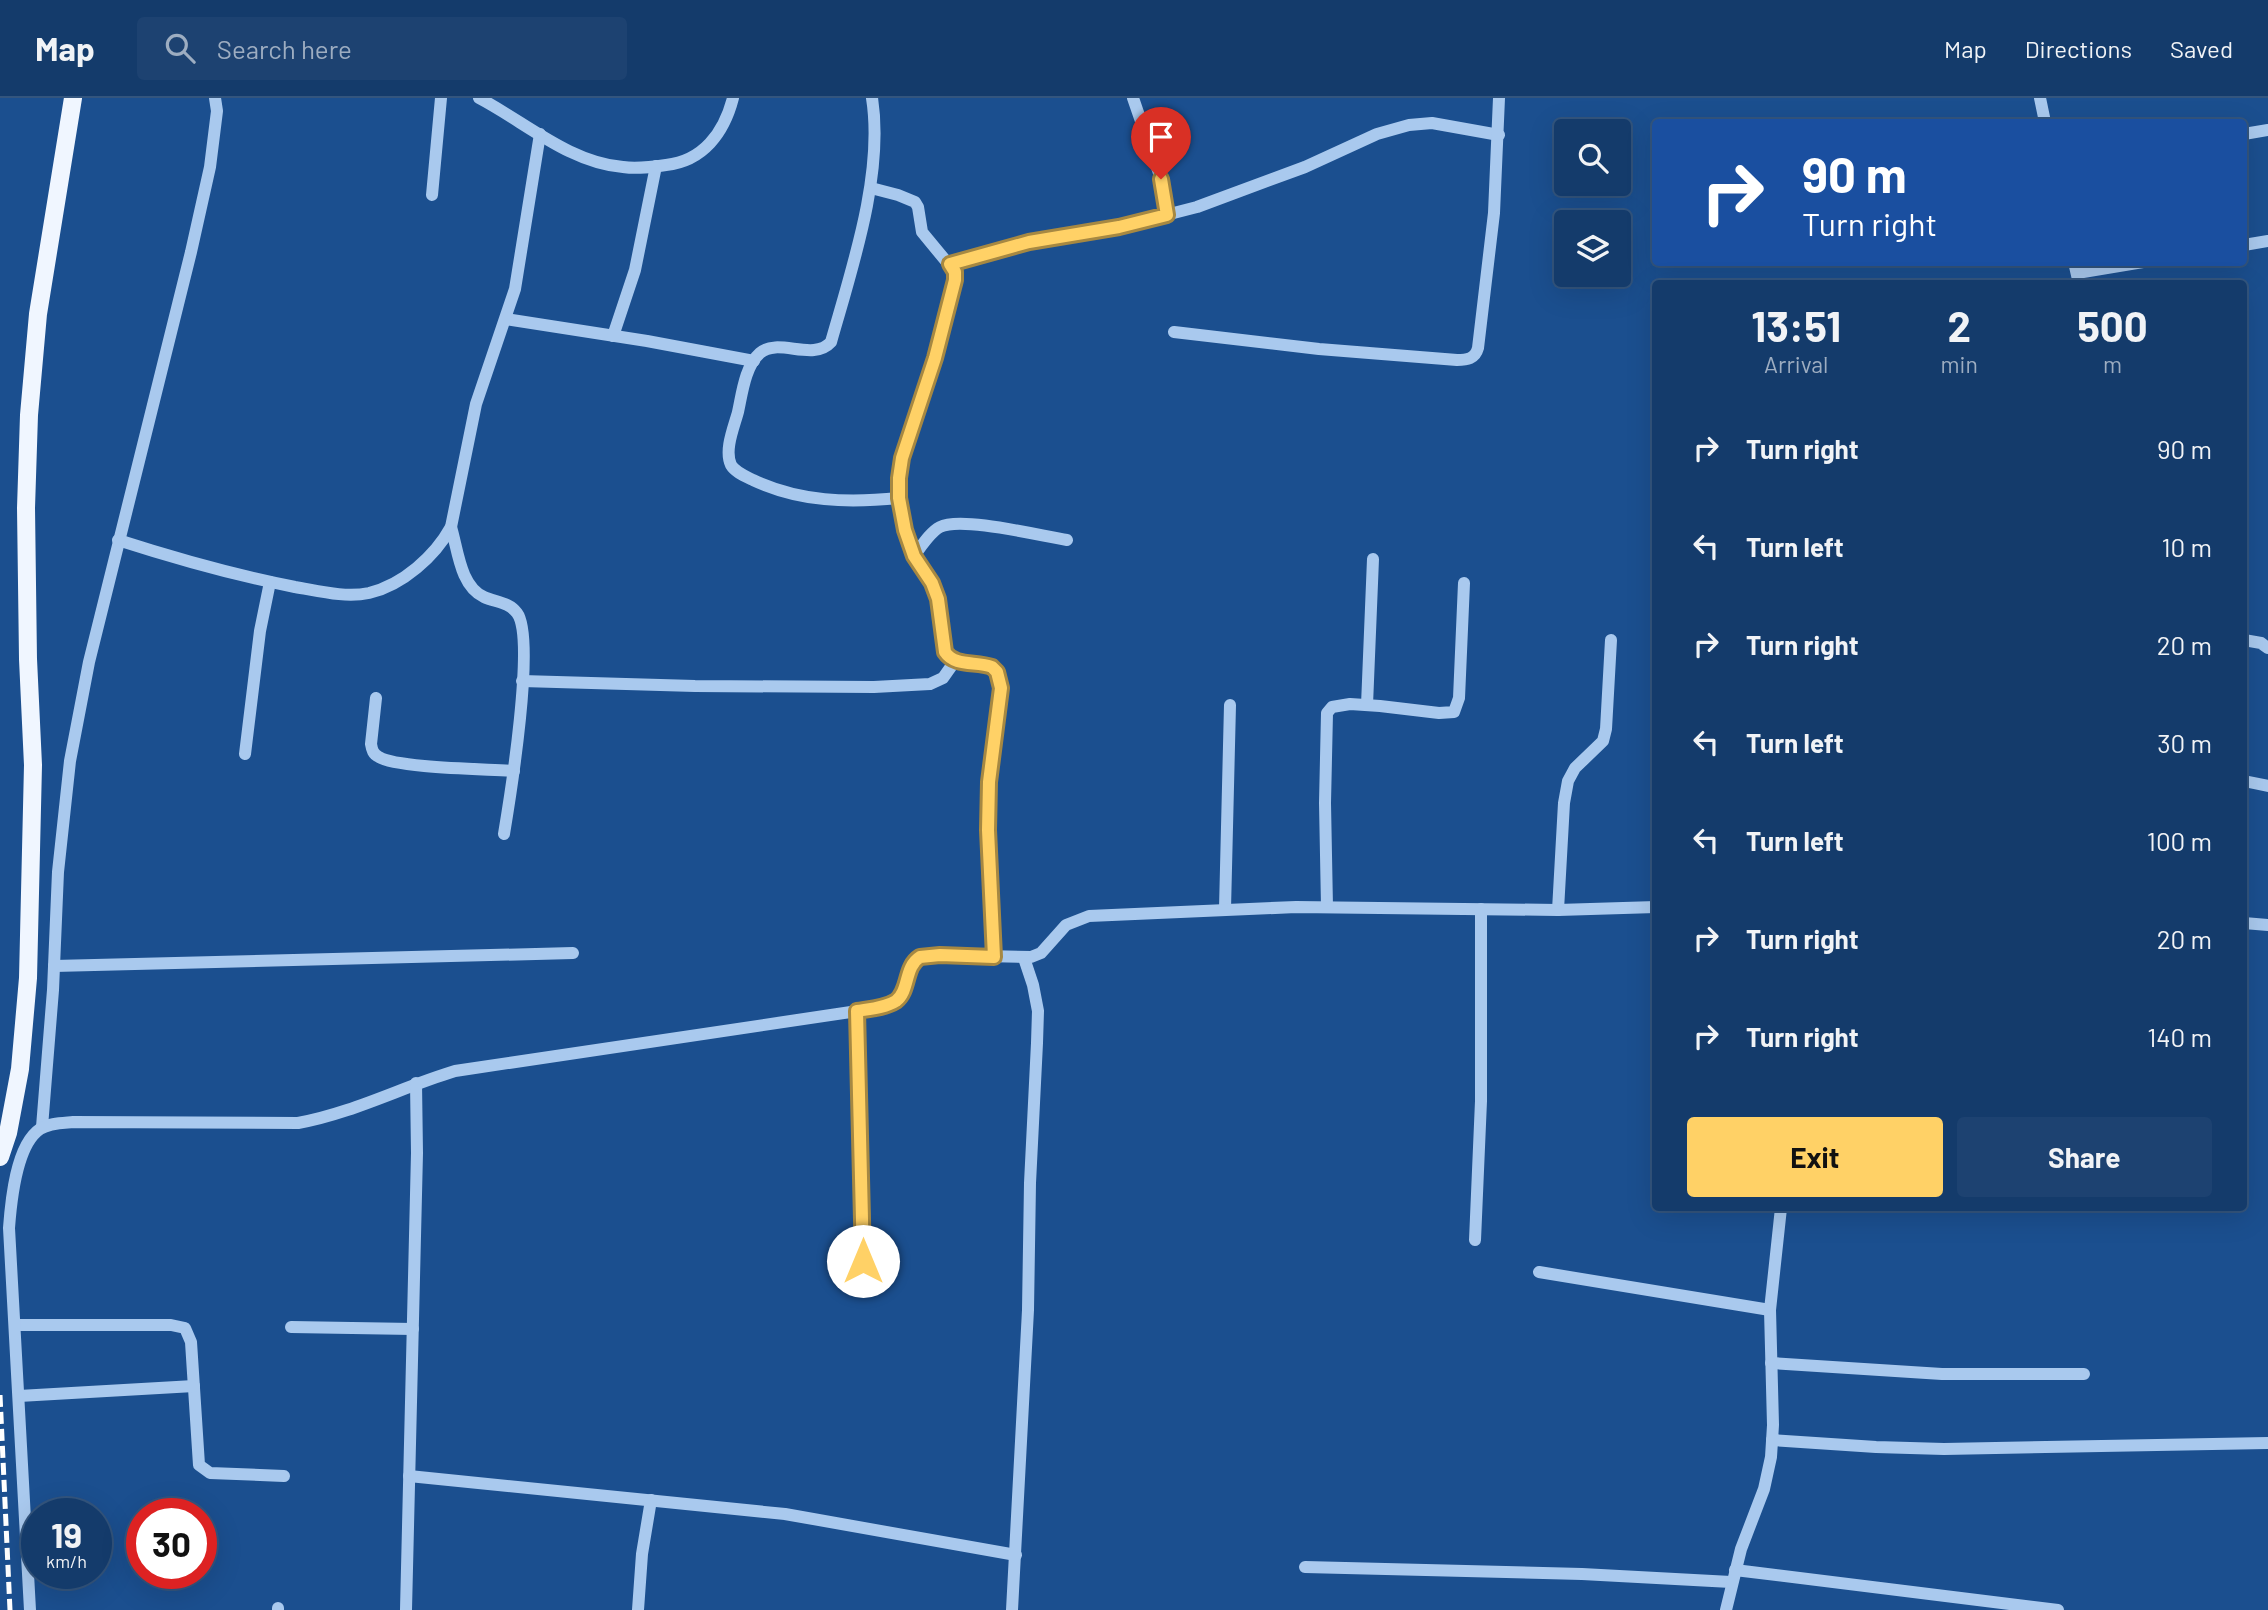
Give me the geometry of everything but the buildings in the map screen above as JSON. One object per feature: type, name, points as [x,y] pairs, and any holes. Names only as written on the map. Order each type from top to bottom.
[{"type":"main road","points":[[0,1157],[8,1133],[20,1069],[28,964],[33,765],[28,659],[26,508],[29,415],[37,314],[73,98]]},
{"type":"street","points":[[42,1128],[58,872],[70,761],[89,662],[210,167],[217,111],[215,98]]},
{"type":"street","points":[[432,195],[441,98]]},
{"type":"street","points":[[479,98],[556,144],[593,160],[621,167],[678,164],[694,157],[710,144],[722,127],[733,98]]},
{"type":"street","points":[[872,98],[874,137],[871,188],[831,342],[825,349],[765,350],[754,361],[742,395],[729,456],[735,470],[759,483],[804,498],[866,501],[899,498]]},
{"type":"street","points":[[1133,98],[1161,179],[1167,215]]},
{"type":"street","points":[[1174,332],[1319,349],[1457,360],[1471,358],[1478,348],[1494,213],[1499,98]]},
{"type":"street","points":[[2040,98],[2044,119]]},
{"type":"street","points":[[950,264],[1029,242],[1119,227],[1232,196],[1377,134],[1409,125],[1432,122],[1499,135]]},
{"type":"street","points":[[2247,134],[2268,130]]},
{"type":"street","points":[[118,540],[200,566],[270,582],[357,595],[388,586],[418,567],[442,544],[451,527],[477,404],[516,279],[540,134]]},
{"type":"street","points":[[613,336],[635,270],[656,166]]},
{"type":"street","points":[[871,188],[915,202],[922,232],[955,272],[935,358],[902,458],[899,498],[905,530],[914,556],[935,591],[945,652],[955,661],[992,667],[997,672],[1001,688],[989,782],[988,830],[994,957]]},
{"type":"street","points":[[2247,244],[2268,241]]},
{"type":"street","points":[[2077,273],[2119,266]]},
{"type":"street","points":[[506,318],[754,361]]},
{"type":"street","points":[[914,556],[940,527],[953,524],[971,524],[1067,540]]},
{"type":"street","points":[[451,527],[465,578],[473,590],[484,598],[509,605],[518,613],[524,648],[522,681],[514,771],[504,834]]},
{"type":"street","points":[[1367,705],[1373,559]]},
{"type":"street","points":[[245,754],[270,582]]},
{"type":"street","points":[[1327,907],[1325,718],[1332,707],[1338,705],[1454,712],[1460,698],[1464,583]]},
{"type":"street","points":[[1558,910],[1564,803],[1568,781],[1575,768],[1602,741],[1606,729],[1611,640]]},
{"type":"street","points":[[2247,641],[2261,643],[2268,648]]},
{"type":"street","points":[[522,681],[874,687],[930,684],[943,678],[955,661]]},
{"type":"street","points":[[376,698],[371,744],[372,750],[380,758],[404,763],[514,771]]},
{"type":"street","points":[[1225,909],[1230,705]]},
{"type":"street","points":[[2247,782],[2268,786]]},
{"type":"street","points":[[30,1610],[9,1228],[11,1202],[24,1152],[32,1136],[42,1128],[73,1122],[298,1123],[345,1111],[416,1083],[456,1071],[887,1005],[898,1000],[911,967],[920,957],[940,955],[1024,958],[1037,955],[1066,925],[1089,916],[1327,907],[1558,910],[1652,907]]},
{"type":"street","points":[[1475,1240],[1480,1101],[1481,909]]},
{"type":"street","points":[[2247,923],[2268,925]]},
{"type":"street","points":[[54,966],[573,953]]},
{"type":"street","points":[[1012,1610],[1038,1032],[1038,1011],[1024,958]]},
{"type":"street","points":[[857,1011],[863,1261]]},
{"type":"street","points":[[406,1610],[417,1153],[416,1083]]},
{"type":"street","points":[[1726,1610],[1733,1576],[1764,1489],[1772,1440],[1770,1310],[1781,1211]]},
{"type":"street","points":[[1539,1272],[1770,1310]]},
{"type":"street","points":[[16,1325],[179,1326],[189,1333],[198,1458],[203,1470],[220,1474],[284,1476]]},
{"type":"street","points":[[291,1327],[412,1329]]},
{"type":"street","points":[[1771,1363],[1942,1374],[2084,1374]]},
{"type":"street","points":[[19,1396],[194,1386]]},
{"type":"street","points":[[1772,1440],[1944,1449],[2268,1443]]},
{"type":"street","points":[[409,1476],[785,1514],[1016,1555]]},
{"type":"street","points":[[638,1610],[642,1554],[651,1500]]},
{"type":"street","points":[[1305,1567],[1733,1576],[2058,1610]]},
{"type":"railway","points":[[0,1395],[10,1610]]},
{"type":"route","points":[[863,1261],[857,1011],[898,1000],[911,967],[920,957],[994,957],[988,830],[989,782],[1000,680],[992,667],[955,661],[945,652],[938,599],[932,583],[909,545],[899,498],[902,458],[935,358],[955,280],[955,272],[950,264],[1029,242],[1119,227],[1167,215],[1161,179]]}]
